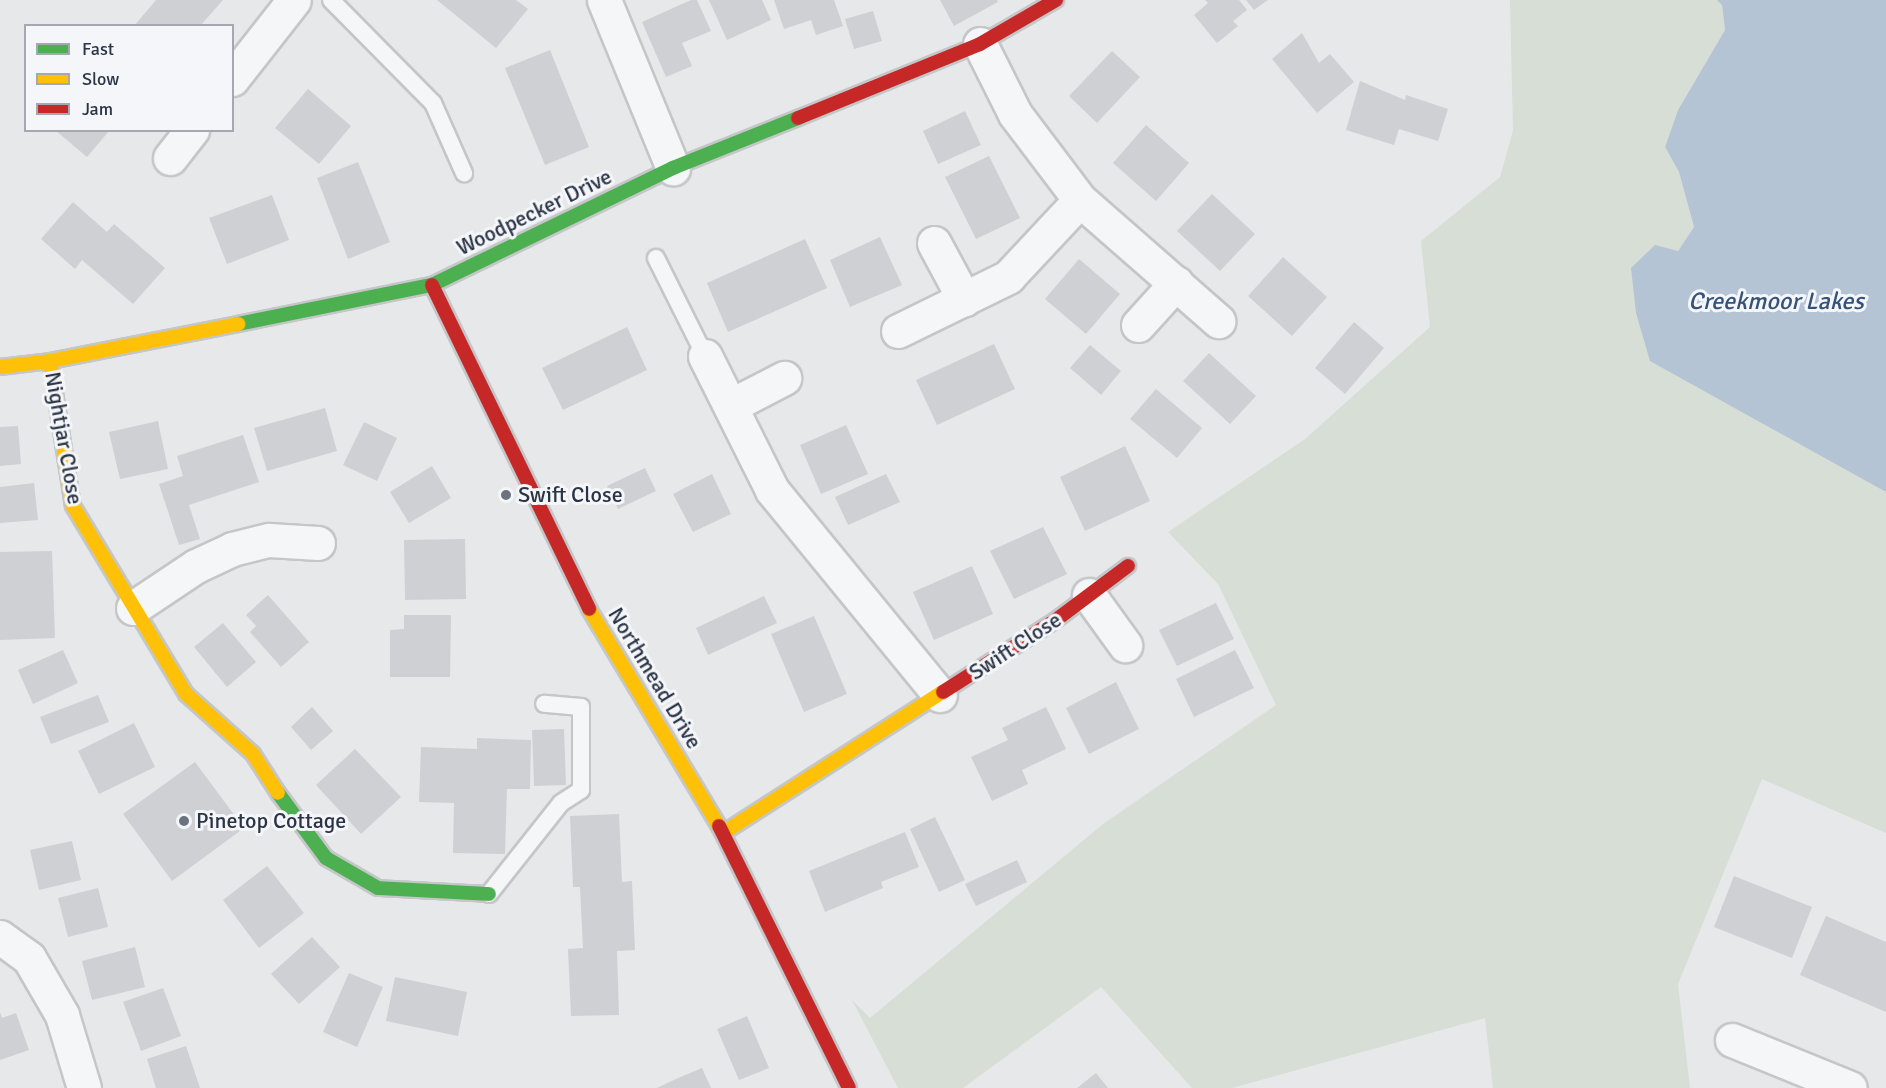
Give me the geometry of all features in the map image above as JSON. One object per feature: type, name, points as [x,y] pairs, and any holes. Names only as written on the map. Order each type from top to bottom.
[{"type":"street","points":[[234,76],[294,0]]},
{"type":"street","points":[[604,0],[673,168]]},
{"type":"street","name":"Woodpecker Drive","points":[[0,367],[50,361],[432,285],[673,168],[980,44],[1056,0]]},
{"type":"street","points":[[980,44],[1015,114],[1080,200],[1218,321]]},
{"type":"street","points":[[170,158],[190,132]]},
{"type":"street","points":[[898,332],[1008,277],[1080,200]]},
{"type":"street","points":[[934,243],[964,299]]},
{"type":"street","points":[[1138,325],[1176,283]]},
{"type":"street","name":"Northmead Drive","points":[[432,285],[581,594],[723,833],[849,1088]]},
{"type":"street","points":[[705,356],[732,405],[772,490],[940,695]]},
{"type":"street","name":"Nightjar Close","points":[[50,361],[73,506],[186,694],[254,754],[295,819],[326,858],[378,888],[489,894]]},
{"type":"street","points":[[732,405],[784,378]]},
{"type":"street","points":[[133,608],[196,566],[232,549],[269,540],[318,543]]},
{"type":"street","name":"Swift Close","points":[[723,833],[940,695],[1089,595],[1128,566]]},
{"type":"street","points":[[1089,595],[1125,645]]},
{"type":"street","points":[[0,937],[29,958],[62,1015],[84,1088]]},
{"type":"street","points":[[1732,1040],[1850,1088]]},
{"type":"lane","points":[[331,0],[433,103],[464,173]]},
{"type":"lane","points":[[656,258],[705,356]]},
{"type":"lane","points":[[489,894],[561,803],[581,790],[581,707],[544,704]]},
{"type":"shaded area","points":[[1510,0],[1717,0],[1722,4],[1725,30],[1678,110],[1665,147],[1679,172],[1694,227],[1678,251],[1814,449],[1886,492],[1886,833],[1762,779],[1678,984],[1690,1088],[1493,1088],[1485,1018],[1232,1088],[1192,1088],[1101,987],[963,1088],[898,1088],[852,1000],[870,1018],[1103,824],[1276,705],[1218,584],[1168,532],[1305,439],[1430,327],[1421,241],[1500,177],[1513,131]]},
{"type":"water","name":"Creekmoor Lakes","points":[[1717,0],[1886,0],[1886,492],[1650,361],[1636,313],[1631,268],[1655,245],[1678,251],[1694,227],[1679,172],[1665,147],[1678,110],[1725,30],[1722,5]]},
{"type":"building","points":[[156,0],[223,0],[202,24],[136,24]]},
{"type":"building","points":[[437,0],[516,0],[528,9],[496,48]]},
{"type":"building","points":[[691,0],[697,0],[711,31],[682,43],[692,66],[666,77],[642,22]]},
{"type":"building","points":[[709,0],[762,0],[771,20],[727,40]]},
{"type":"building","points":[[774,0],[834,0],[843,26],[816,35],[811,20],[784,29]]},
{"type":"building","points":[[940,0],[997,0],[998,2],[954,26]]},
{"type":"building","points":[[1205,0],[1239,0],[1247,10],[1233,21],[1238,26],[1217,43],[1194,15],[1208,3]]},
{"type":"building","points":[[1246,0],[1268,0],[1254,10]]},
{"type":"building","points":[[873,11],[882,41],[854,49],[845,19]]},
{"type":"building","points":[[1302,33],[1319,63],[1330,54],[1354,82],[1317,113],[1272,59]]},
{"type":"building","points":[[550,50],[589,147],[545,165],[505,68]]},
{"type":"building","points":[[1112,51],[1140,77],[1097,123],[1069,96]]},
{"type":"building","points":[[1360,81],[1405,100],[1406,95],[1448,109],[1438,141],[1399,129],[1394,145],[1346,130]]},
{"type":"building","points":[[308,89],[351,126],[319,164],[275,128]]},
{"type":"building","points":[[965,111],[981,145],[938,164],[923,131]]},
{"type":"building","points":[[1146,125],[1189,163],[1156,201],[1113,163]]},
{"type":"building","points":[[57,132],[108,132],[87,157]]},
{"type":"building","points":[[989,156],[1020,218],[976,239],[945,177]]},
{"type":"building","points":[[358,162],[390,242],[348,259],[317,178]]},
{"type":"building","points":[[1212,194],[1255,234],[1220,271],[1177,231]]},
{"type":"building","points":[[272,195],[289,240],[227,264],[209,218]]},
{"type":"building","points":[[73,202],[107,232],[114,224],[165,268],[133,304],[82,260],[75,269],[41,239]]},
{"type":"building","points":[[880,237],[902,285],[850,307],[830,260]]},
{"type":"building","points":[[805,239],[827,288],[728,332],[707,283]]},
{"type":"building","points":[[1283,257],[1327,297],[1292,336],[1248,296]]},
{"type":"building","points":[[1079,259],[1120,294],[1086,334],[1045,299]]},
{"type":"building","points":[[1354,322],[1384,348],[1345,394],[1315,368]]},
{"type":"building","points":[[627,327],[647,370],[563,410],[542,368]]},
{"type":"building","points":[[994,344],[1015,389],[937,425],[916,380]]},
{"type":"building","points":[[1090,345],[1121,371],[1101,395],[1070,368]]},
{"type":"building","points":[[1209,353],[1256,396],[1230,424],[1183,381]]},
{"type":"building","points":[[1156,389],[1202,428],[1177,458],[1130,419]]},
{"type":"building","points":[[325,408],[337,451],[267,471],[254,428]]},
{"type":"building","points":[[158,421],[168,469],[120,479],[109,432]]},
{"type":"building","points":[[364,422],[397,438],[377,481],[343,465]]},
{"type":"building","points":[[846,425],[868,474],[821,494],[800,445]]},
{"type":"building","points":[[18,426],[21,464],[0,466],[0,427]]},
{"type":"building","points":[[243,435],[259,482],[189,505],[200,539],[179,545],[159,484],[183,476],[177,456]]},
{"type":"building","points":[[1125,446],[1150,501],[1085,531],[1060,477]]},
{"type":"building","points":[[432,466],[451,498],[409,523],[390,492]]},
{"type":"building","points":[[645,468],[656,491],[618,509],[607,486]]},
{"type":"building","points":[[712,474],[731,514],[693,532],[673,494]]},
{"type":"building","points":[[886,474],[900,502],[848,525],[835,497]]},
{"type":"building","points":[[34,483],[38,520],[0,523],[0,487]]},
{"type":"building","points":[[1043,527],[1067,574],[1014,599],[990,551]]},
{"type":"building","points":[[465,539],[466,599],[405,600],[404,540]]},
{"type":"building","points":[[52,551],[55,638],[0,640],[0,552]]},
{"type":"building","points":[[972,566],[993,614],[934,640],[913,592]]},
{"type":"building","points":[[268,595],[309,642],[281,667],[250,632],[256,626],[246,615]]},
{"type":"building","points":[[764,596],[777,623],[708,655],[696,628]]},
{"type":"building","points":[[1216,603],[1234,639],[1177,666],[1159,630]]},
{"type":"building","points":[[404,615],[451,615],[450,677],[390,677],[390,630],[404,629]]},
{"type":"building","points":[[814,616],[847,694],[804,712],[771,634]]},
{"type":"building","points":[[223,623],[256,662],[227,687],[194,647]]},
{"type":"building","points":[[63,650],[78,683],[33,704],[18,670]]},
{"type":"building","points":[[1235,650],[1254,688],[1194,717],[1176,679]]},
{"type":"building","points":[[1116,682],[1139,729],[1089,754],[1066,708]]},
{"type":"building","points":[[98,695],[109,722],[51,744],[40,717]]},
{"type":"building","points":[[312,707],[333,731],[311,750],[291,727]]},
{"type":"building","points":[[1046,707],[1066,749],[1022,770],[1028,784],[992,801],[971,757],[1008,740],[1002,728]]},
{"type":"building","points":[[134,723],[155,767],[99,794],[78,751]]},
{"type":"building","points":[[564,729],[566,785],[534,786],[532,730]]},
{"type":"building","points":[[477,738],[531,740],[530,789],[507,789],[505,854],[453,853],[454,803],[419,802],[421,747],[477,749]]},
{"type":"building","points":[[355,749],[401,797],[361,834],[316,785]]},
{"type":"building","name":"Pinetop Cottage","points":[[195,762],[244,828],[172,881],[123,814]]},
{"type":"building","points":[[619,814],[622,882],[632,881],[635,950],[617,951],[619,1015],[571,1016],[568,949],[583,948],[580,887],[573,887],[570,816]]},
{"type":"building","points":[[935,817],[965,880],[939,892],[910,829]]},
{"type":"building","points":[[905,832],[919,867],[881,882],[883,888],[825,912],[809,871]]},
{"type":"building","points":[[72,841],[81,880],[39,890],[30,850]]},
{"type":"building","points":[[1017,860],[1027,882],[976,906],[965,884]]},
{"type":"building","points":[[267,866],[304,913],[259,948],[223,900]]},
{"type":"building","points":[[1734,876],[1812,907],[1792,958],[1714,927]]},
{"type":"building","points":[[98,888],[108,927],[68,937],[58,898]]},
{"type":"building","points":[[1826,916],[1886,942],[1886,1012],[1800,975]]},
{"type":"building","points":[[312,937],[340,967],[299,1004],[271,974]]},
{"type":"building","points":[[135,947],[145,987],[92,1000],[82,961]]},
{"type":"building","points":[[349,973],[383,987],[357,1047],[323,1032]]},
{"type":"building","points":[[395,977],[467,992],[458,1036],[386,1021]]},
{"type":"building","points":[[163,988],[181,1036],[141,1051],[123,1002]]},
{"type":"building","points":[[0,1012],[2,1018],[16,1013],[29,1050],[0,1060]]},
{"type":"building","points":[[747,1016],[769,1068],[739,1080],[717,1029]]},
{"type":"building","points":[[186,1046],[200,1088],[156,1088],[147,1059]]},
{"type":"building","points":[[702,1068],[711,1088],[657,1088],[676,1079]]},
{"type":"building","points":[[1096,1073],[1108,1088],[1077,1088]]},
{"type":"traffic: fast","points":[[238,324],[432,285],[673,168],[798,118]]},
{"type":"traffic: fast","points":[[278,793],[326,858],[378,888],[489,894]]},
{"type":"traffic: slow","points":[[0,367],[50,361],[238,324]]},
{"type":"traffic: slow","points":[[50,361],[73,506],[186,694],[253,754],[278,793]]},
{"type":"traffic: slow","points":[[589,609],[719,826]]},
{"type":"traffic: slow","points":[[723,833],[943,692]]},
{"type":"traffic: jam","points":[[798,118],[980,44],[1056,0]]},
{"type":"traffic: jam","points":[[432,285],[589,609]]},
{"type":"traffic: jam","points":[[943,692],[1056,620],[1128,566]]},
{"type":"traffic: jam","points":[[719,826],[849,1088]]},
{"type":"place","name":"Swift Close","points":[[506,495]]},
{"type":"place","name":"Pinetop Cottage","points":[[184,821]]}]
